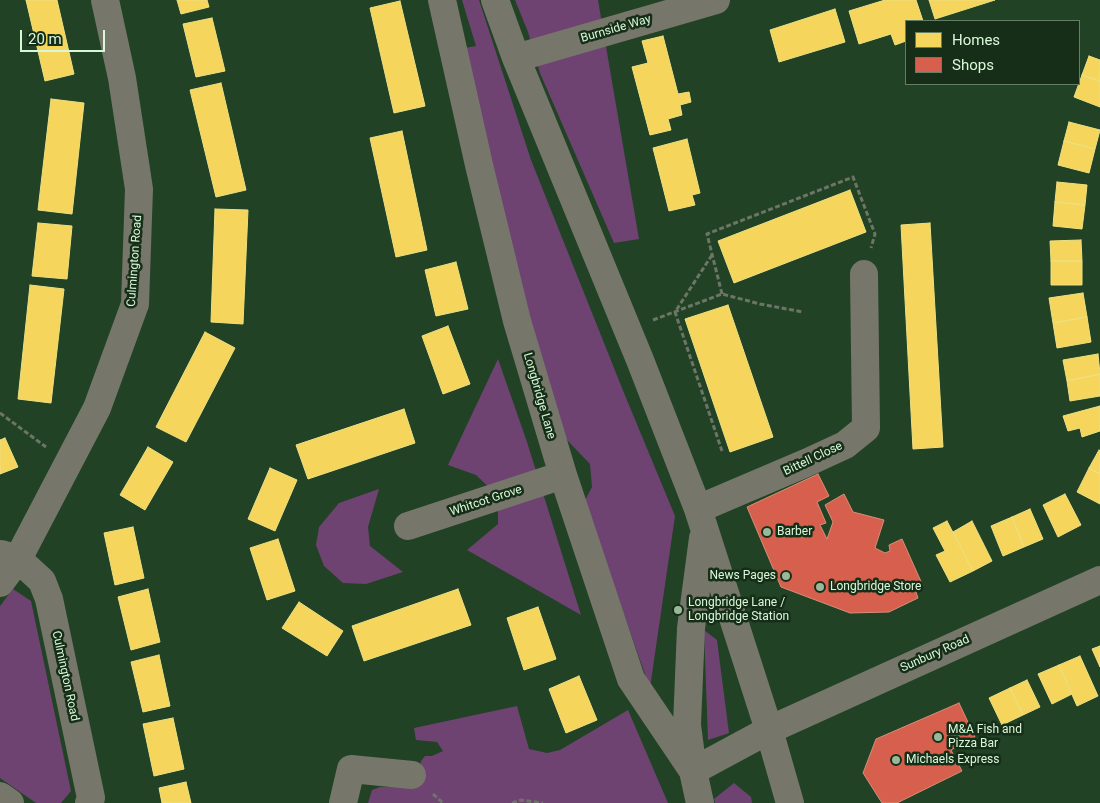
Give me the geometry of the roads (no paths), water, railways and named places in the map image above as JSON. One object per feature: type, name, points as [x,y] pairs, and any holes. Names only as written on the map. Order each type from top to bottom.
[{"type":"street","name":"Culmington Road","points":[[0,583],[9,556],[68,464],[97,408],[135,304],[139,189],[122,78],[105,0]]},
{"type":"street","name":"Longbridge Lane","points":[[442,0],[478,165],[517,321],[563,475],[631,678],[693,771]]},
{"type":"street","name":"Longbridge Lane","points":[[495,0],[516,58],[628,330],[701,520],[769,730],[790,803]]},
{"type":"street","name":"Burnside Way","points":[[516,58],[716,0]]},
{"type":"street","name":"Bittell Close","points":[[701,520],[806,463],[845,445],[866,428],[864,274]]},
{"type":"street","name":"Whitcot Grove","points":[[408,526],[563,475]]},
{"type":"street","name":"Longbridge Lane","points":[[700,803],[693,771],[687,725],[690,643],[701,520]]},
{"type":"street","name":"Culmington Road","points":[[9,556],[42,581],[49,599],[92,798],[89,803]]},
{"type":"street","name":"Sunbury Road","points":[[769,730],[1100,580]]},
{"type":"street","points":[[693,771],[769,730]]},
{"type":"street","points":[[343,803],[351,769],[412,775]]},
{"type":"street","points":[[0,796],[10,803]]},
{"type":"place","name":"Barber","points":[[767,532]]},
{"type":"place","name":"News Pages","points":[[786,576]]},
{"type":"place","name":"Longbridge Store","points":[[820,587]]},
{"type":"place","name":"Longbridge Lane / Longbridge Station","points":[[678,610]]},
{"type":"place","name":"M&A Fish and Pizza Bar","points":[[938,737]]},
{"type":"place","name":"Michaels Express","points":[[896,760]]}]
